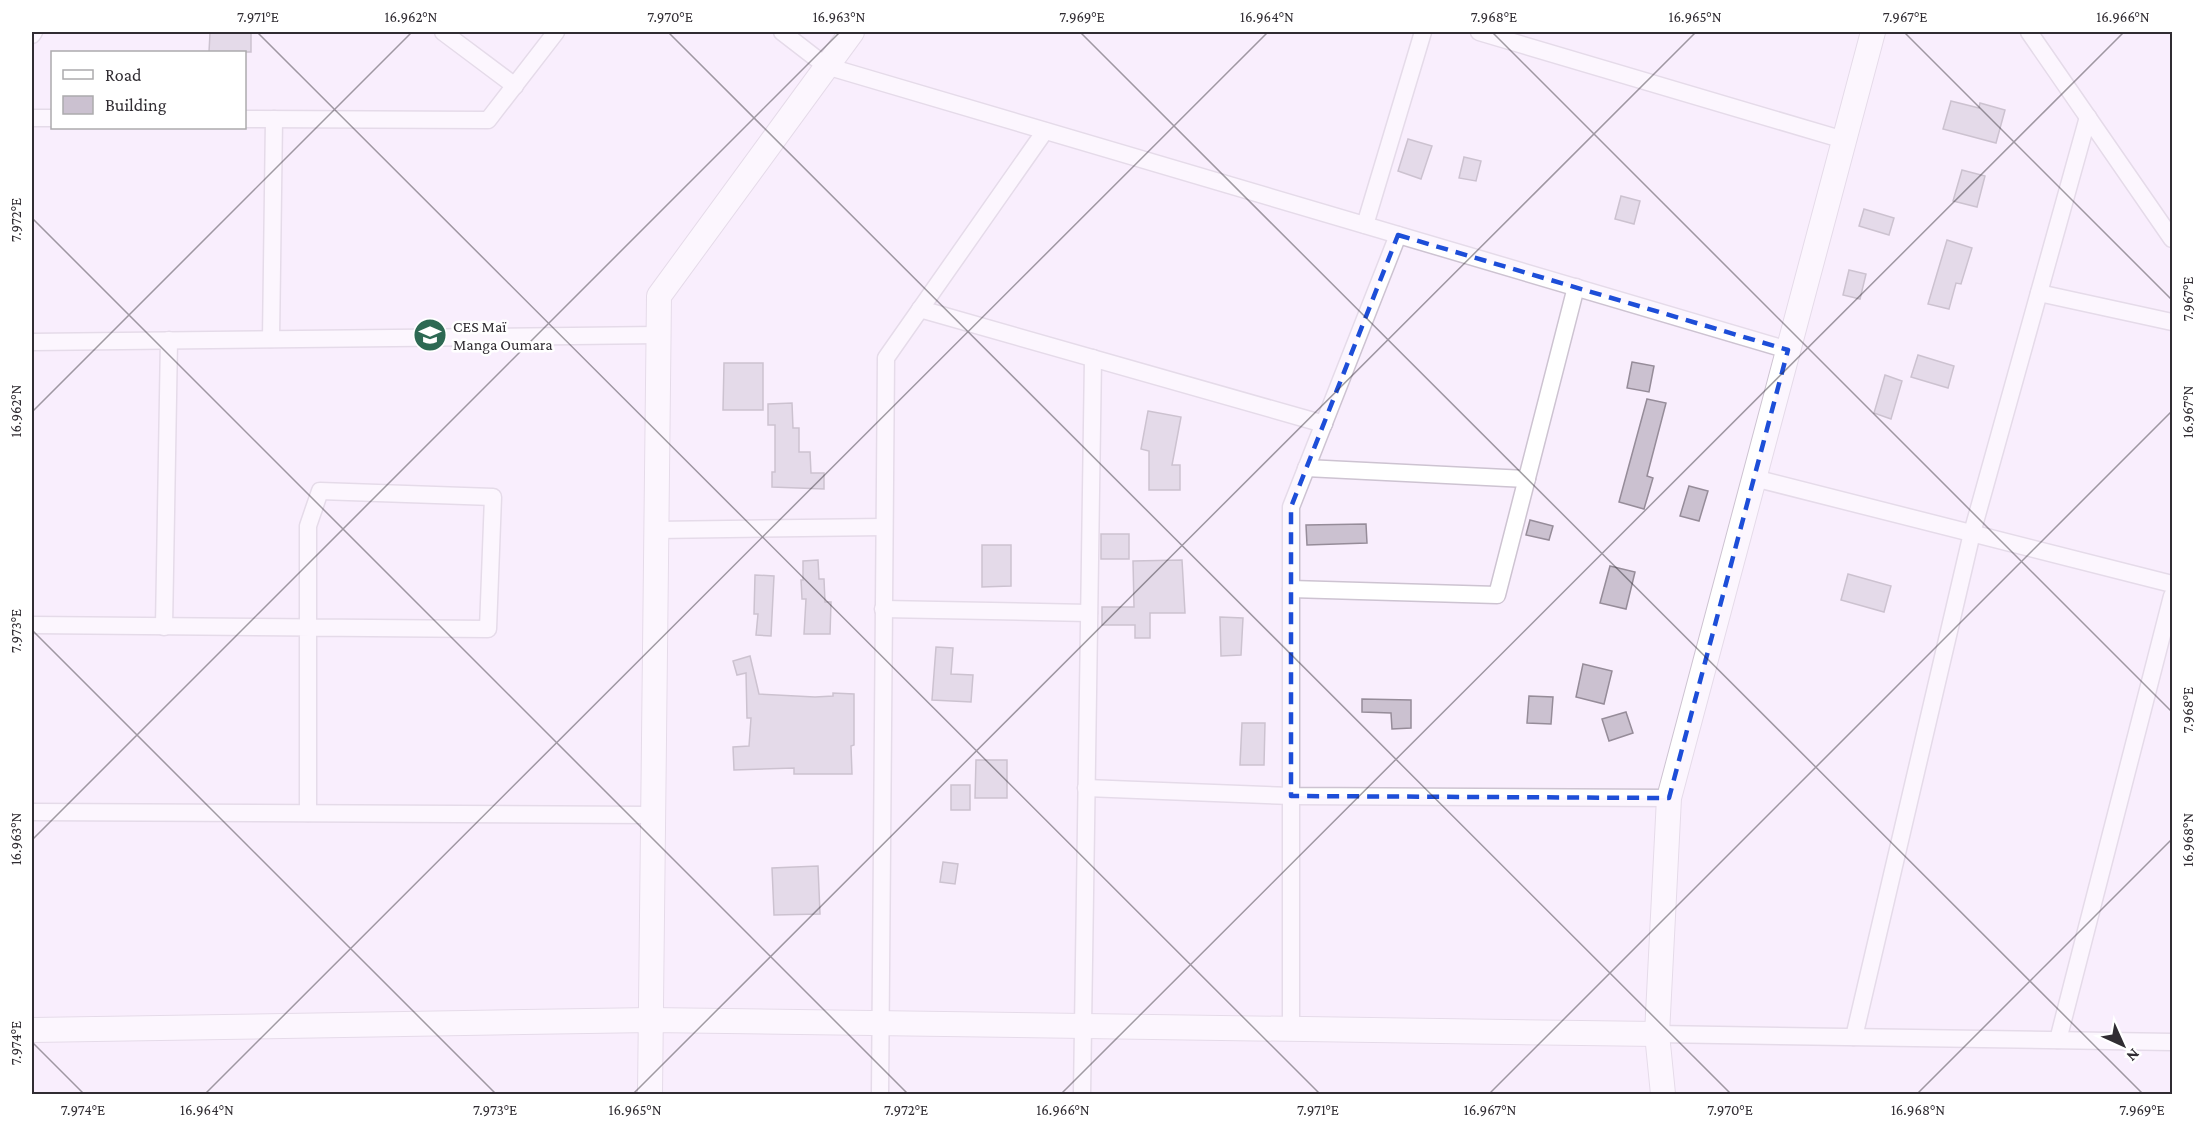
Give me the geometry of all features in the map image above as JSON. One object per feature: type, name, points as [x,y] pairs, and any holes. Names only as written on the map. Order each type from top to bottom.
[{"type":"street","points":[[443,32],[515,86]]},
{"type":"street","points":[[246,119],[488,120],[556,32]]},
{"type":"street","points":[[782,32],[826,66],[1788,350]]},
{"type":"street","points":[[650,1095],[659,297],[852,32]]},
{"type":"street","points":[[1365,225],[1422,32]]},
{"type":"street","points":[[1479,32],[1844,140]]},
{"type":"street","points":[[1662,1095],[1657,1034],[1669,798],[1873,32]]},
{"type":"street","points":[[2029,32],[2172,239]]},
{"type":"street","points":[[1854,1037],[1972,533],[2088,117]]},
{"type":"street","points":[[32,118],[51,118]]},
{"type":"street","points":[[271,339],[274,119]]},
{"type":"street","points":[[880,1095],[886,358],[1046,130]]},
{"type":"street","points":[[1291,1029],[1291,507],[1398,235]]},
{"type":"street","points":[[1291,589],[1497,595],[1576,287]]},
{"type":"street","points":[[2039,293],[2172,322]]},
{"type":"street","points":[[920,309],[1323,424]]},
{"type":"street","points":[[32,342],[659,335]]},
{"type":"street","points":[[164,627],[169,340]]},
{"type":"street","points":[[1082,1095],[1093,358]]},
{"type":"street","points":[[1306,468],[1527,479]]},
{"type":"street","points":[[1754,478],[2172,584]]},
{"type":"street","points":[[32,626],[308,628],[488,629],[493,497],[320,491],[308,526],[308,628],[308,813]]},
{"type":"street","points":[[656,530],[884,527]]},
{"type":"street","points":[[2058,1040],[2172,596]]},
{"type":"street","points":[[883,609],[1089,613]]},
{"type":"street","points":[[1086,788],[1291,796],[1669,798]]},
{"type":"street","points":[[32,812],[653,815]]},
{"type":"street","points":[[32,1030],[651,1020],[2172,1042]]},
{"type":"highlighted area","points":[[1398,235],[1788,350],[1669,798],[1291,796],[1291,507]]},
{"type":"building","points":[[210,33],[251,33],[251,52],[209,51]]},
{"type":"building","points":[[1951,101],[1979,108],[1980,103],[2005,110],[1996,143],[1943,129]]},
{"type":"building","points":[[1408,139],[1432,146],[1421,179],[1398,171]]},
{"type":"building","points":[[1464,157],[1481,161],[1476,181],[1459,178]]},
{"type":"building","points":[[1962,170],[1985,176],[1977,207],[1953,201]]},
{"type":"building","points":[[1621,196],[1640,201],[1634,224],[1615,219]]},
{"type":"building","points":[[1864,209],[1894,218],[1889,235],[1859,226]]},
{"type":"building","points":[[1947,240],[1972,248],[1961,284],[1956,283],[1949,309],[1928,304]]},
{"type":"building","points":[[1849,270],[1866,274],[1860,299],[1843,295]]},
{"type":"building","points":[[1918,355],[1954,366],[1948,388],[1911,377]]},
{"type":"building","points":[[1632,362],[1654,366],[1649,392],[1627,388]]},
{"type":"building","points":[[724,363],[763,363],[763,410],[723,410]]},
{"type":"building","points":[[1885,375],[1902,381],[1891,419],[1874,413]]},
{"type":"building","points":[[1647,399],[1666,403],[1647,476],[1653,478],[1644,509],[1619,502]]},
{"type":"building","points":[[792,403],[793,428],[799,428],[799,452],[810,452],[811,473],[824,473],[824,489],[772,487],[772,472],[775,472],[775,425],[768,425],[768,404]]},
{"type":"building","points":[[1148,411],[1181,417],[1172,465],[1180,465],[1180,490],[1149,490],[1149,451],[1141,449]]},
{"type":"building","points":[[1689,486],[1708,491],[1699,521],[1680,516]]},
{"type":"building","points":[[1530,520],[1553,526],[1549,540],[1526,535]]},
{"type":"building","points":[[1366,524],[1367,543],[1307,545],[1306,525]]},
{"type":"building","points":[[1101,534],[1129,534],[1129,559],[1101,559]]},
{"type":"building","points":[[982,545],[1011,545],[1011,586],[982,587]]},
{"type":"building","points":[[818,560],[819,579],[824,579],[825,602],[831,602],[830,634],[804,634],[806,599],[802,599],[803,561]]},
{"type":"building","points":[[1182,560],[1185,613],[1150,613],[1150,638],[1135,638],[1135,625],[1102,625],[1102,607],[1134,607],[1133,561]]},
{"type":"building","points":[[1610,566],[1635,572],[1626,609],[1600,603]]},
{"type":"building","points":[[1848,574],[1891,586],[1884,612],[1841,600]]},
{"type":"building","points":[[755,575],[774,576],[771,636],[756,635],[758,614],[754,614]]},
{"type":"building","points":[[1220,617],[1243,618],[1241,655],[1221,656]]},
{"type":"building","points":[[936,647],[953,648],[951,674],[973,675],[971,702],[932,700]]},
{"type":"building","points":[[750,656],[759,694],[815,697],[833,696],[833,693],[854,694],[852,774],[794,774],[794,768],[734,770],[733,747],[749,746],[751,718],[747,718],[746,673],[737,675],[733,661]]},
{"type":"building","points":[[1583,664],[1612,671],[1604,704],[1576,697]]},
{"type":"building","points":[[1529,696],[1553,697],[1551,724],[1527,723]]},
{"type":"building","points":[[1362,699],[1411,700],[1411,728],[1392,729],[1391,713],[1362,712]]},
{"type":"building","points":[[1626,712],[1633,733],[1609,741],[1602,719]]},
{"type":"building","points":[[1242,723],[1265,723],[1264,765],[1240,765]]},
{"type":"building","points":[[976,760],[1007,760],[1007,798],[975,798]]},
{"type":"building","points":[[951,785],[970,785],[970,810],[951,810]]},
{"type":"building","points":[[943,862],[958,864],[955,884],[940,882]]},
{"type":"building","points":[[818,866],[820,914],[774,915],[772,868]]},
{"type":"place","name":"CES Maï Manga Oumara","points":[[430,335]]}]
